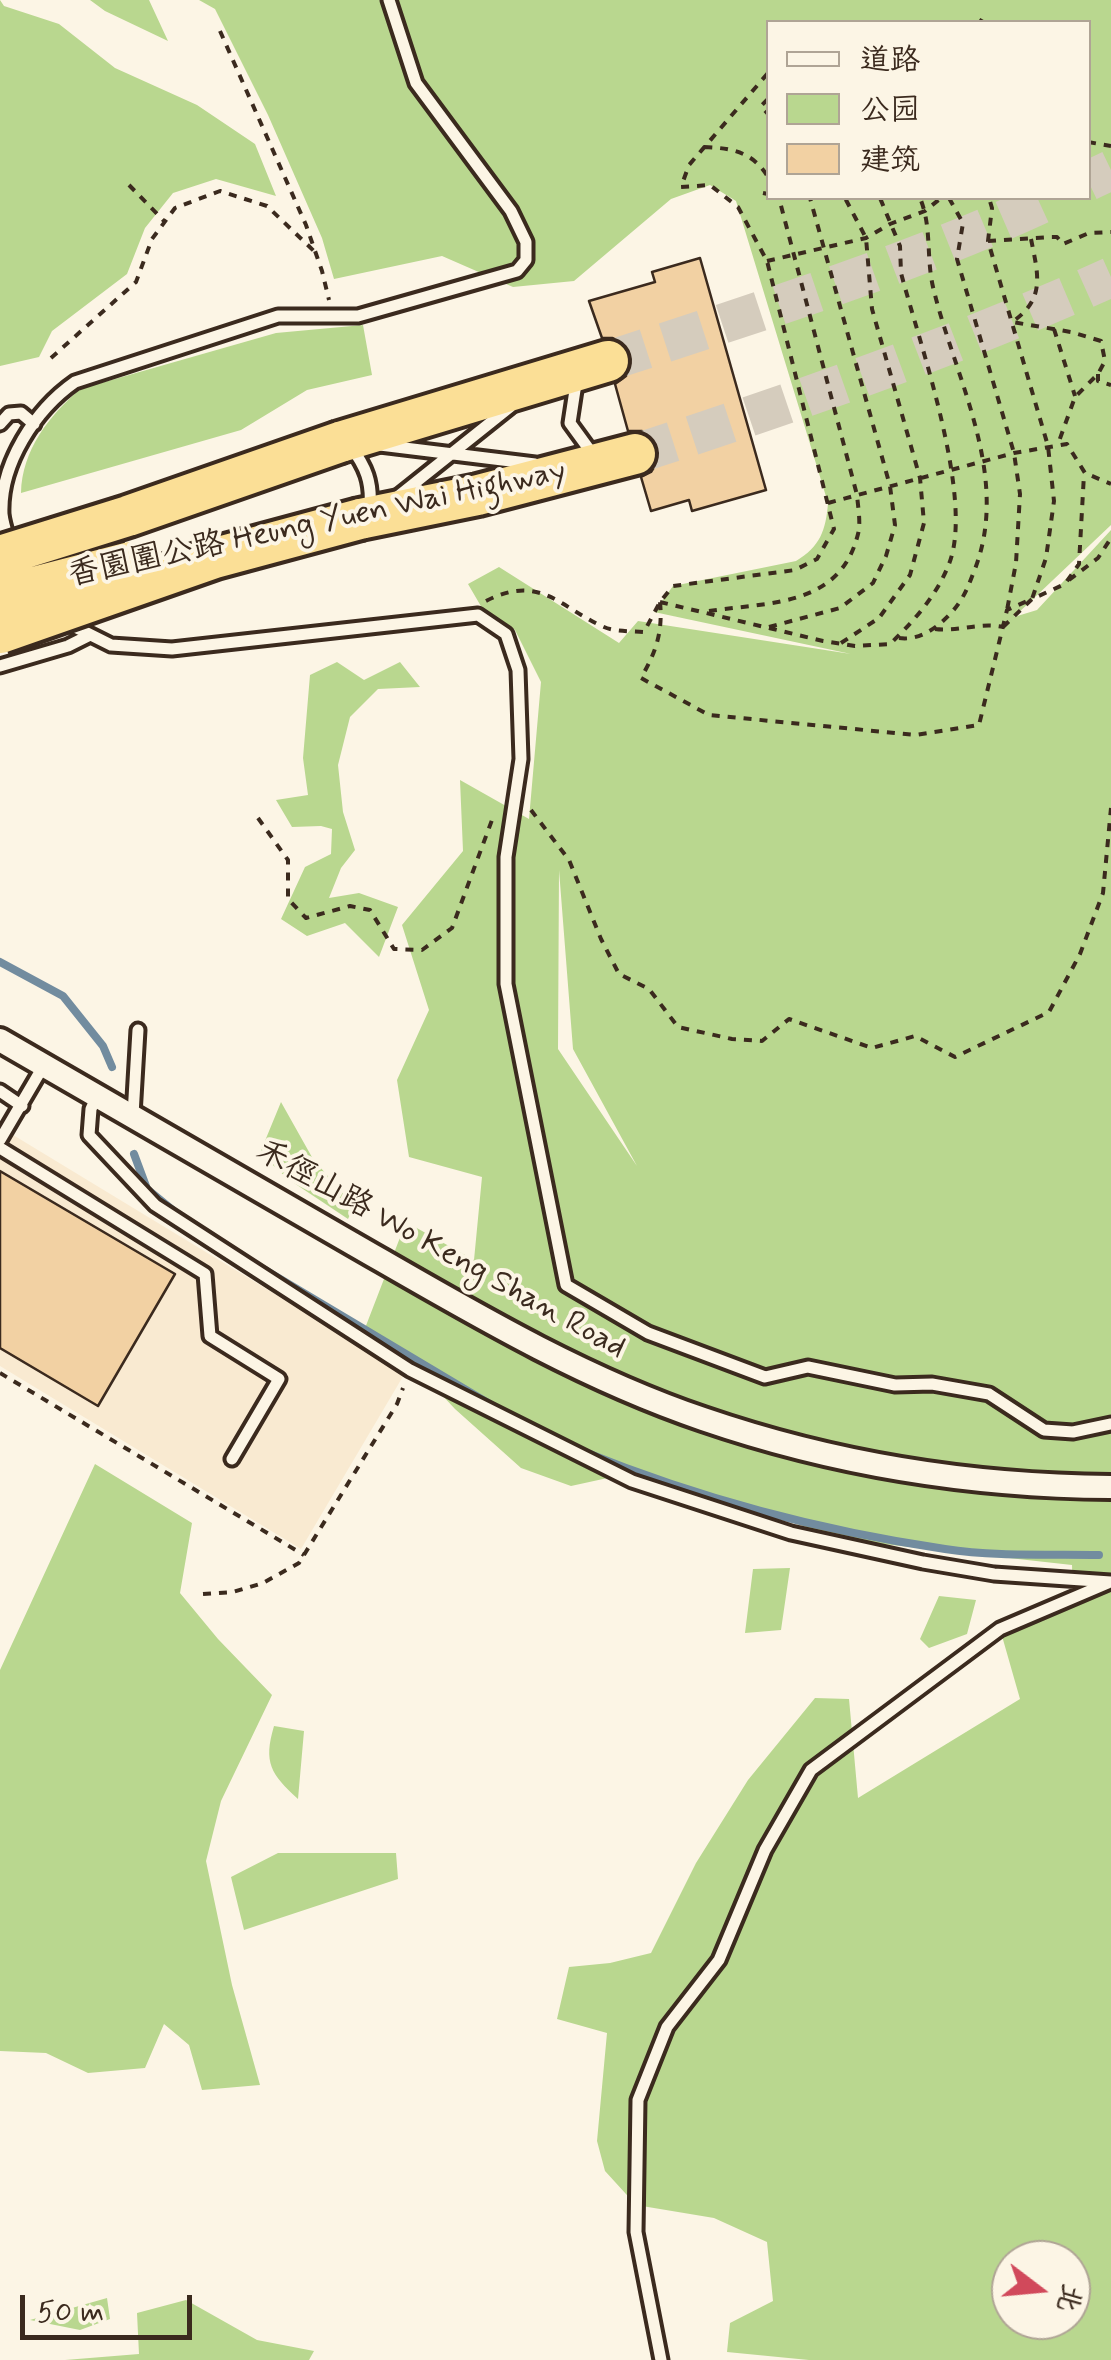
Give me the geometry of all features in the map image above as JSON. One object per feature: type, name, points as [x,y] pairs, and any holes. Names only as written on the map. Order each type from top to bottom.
[{"type":"highway","name":"香園圍公路 Heung Yuen Wai Highway","points":[[0,556],[343,441],[577,370]]},
{"type":"highway","points":[[0,527],[122,501],[343,441]]},
{"type":"highway","name":"香園圍公路 Heung Yuen Wai Highway","points":[[0,596],[192,548],[478,495],[604,462]]},
{"type":"highway","points":[[0,634],[215,558],[365,518]]},
{"type":"street","name":"禾徑山路 Wo Keng Shan Road","points":[[0,1040],[489,1322],[591,1374],[700,1418],[789,1446],[907,1470],[1000,1482],[1111,1487]]},
{"type":"lane","points":[[389,0],[416,83],[510,211],[526,242],[526,260],[517,270],[358,316],[278,316],[74,382],[52,397],[5,478],[2,518],[18,574],[49,614],[111,645],[172,649],[478,615],[506,634],[518,670],[520,759],[506,857],[506,984],[566,1285],[648,1333],[766,1376],[808,1367],[896,1385],[932,1384],[988,1394],[1044,1430],[1073,1432],[1111,1424]]},
{"type":"lane","points":[[365,518],[577,370]]},
{"type":"lane","points":[[577,370],[570,422],[604,462]]},
{"type":"lane","points":[[0,424],[9,414],[21,413],[34,424]]},
{"type":"lane","points":[[343,441],[452,455],[604,462]]},
{"type":"lane","points":[[343,441],[365,466],[370,479],[365,518]]},
{"type":"lane","points":[[0,666],[68,646],[90,634]]},
{"type":"lane","points":[[133,1116],[138,1030]]},
{"type":"lane","points":[[44,1065],[0,1144],[205,1274],[210,1336],[279,1378],[232,1458]]},
{"type":"lane","points":[[0,1091],[22,1106]]},
{"type":"lane","points":[[97,1096],[91,1109],[89,1135],[154,1206],[410,1370],[632,1481],[791,1534],[994,1574],[1111,1582]]},
{"type":"lane","points":[[661,2360],[636,2232],[638,2100],[667,2027],[719,1960],[774,1833],[812,1770],[1000,1629],[1111,1582]]},
{"type":"path","points":[[220,32],[316,253],[332,314]]},
{"type":"path","points":[[478,615],[477,605],[501,593],[547,592],[607,629],[644,632],[674,586],[795,570],[817,559],[834,529],[767,261],[738,206],[710,185],[681,187],[688,165],[766,75]]},
{"type":"path","points":[[704,148],[731,148],[750,156],[766,175]]},
{"type":"path","points":[[130,185],[165,222]]},
{"type":"path","points":[[50,358],[136,282],[152,239],[175,208],[220,191],[267,206],[316,253]]},
{"type":"path","points":[[702,612],[815,593],[842,573],[859,532],[857,495],[779,200]]},
{"type":"path","points":[[768,628],[840,608],[873,583],[895,525],[890,486],[811,200]]},
{"type":"path","points":[[839,644],[879,618],[910,575],[924,523],[920,478],[872,309],[866,238],[846,200]]},
{"type":"path","points":[[660,602],[839,644],[890,644],[932,596],[950,562],[957,515],[952,470],[900,273],[900,246],[881,200]]},
{"type":"path","points":[[897,637],[913,640],[962,601],[979,560],[989,512],[985,460],[934,288],[928,255],[930,235],[921,200]]},
{"type":"path","points":[[767,261],[866,238],[938,200]]},
{"type":"path","points":[[660,602],[662,624],[656,651],[641,678],[709,715],[916,735],[980,725],[1016,563],[1020,494],[1014,453],[957,259],[962,223],[950,200]]},
{"type":"path","points":[[989,200],[992,220],[988,241],[1048,446],[1054,500],[1046,558],[1032,599],[1003,627]]},
{"type":"path","points":[[988,241],[1057,237],[1063,244],[1088,233],[1111,232]]},
{"type":"path","points":[[1012,322],[1024,313],[1040,284],[1030,239]]},
{"type":"path","points":[[1012,322],[1101,342],[1105,361]]},
{"type":"path","points":[[1054,329],[1075,397]]},
{"type":"path","points":[[1058,444],[1075,397],[1111,356]]},
{"type":"path","points":[[1098,374],[1098,381],[1111,385]]},
{"type":"path","points":[[828,503],[985,460],[1067,444],[1084,472],[1079,564],[1064,584]]},
{"type":"path","points":[[1084,472],[1111,484]]},
{"type":"path","points":[[1007,610],[1064,584],[1098,558],[1111,538]]},
{"type":"path","points":[[931,629],[954,631],[982,622],[1003,627]]},
{"type":"path","points":[[516,791],[569,860],[619,974],[648,989],[678,1026],[762,1042],[789,1020],[872,1048],[915,1036],[954,1056],[1049,1012],[1080,954],[1104,893],[1111,808]]},
{"type":"path","points":[[258,818],[288,860],[288,900],[306,918],[350,906],[370,910],[394,949],[422,950],[452,928],[498,810]]},
{"type":"path","points":[[203,1594],[234,1592],[263,1583],[286,1572],[304,1555],[397,1404],[410,1370]]},
{"type":"path","points":[[0,1373],[304,1555]]},
{"type":"shaded area","points":[[0,1127],[405,1373],[301,1549],[0,1366]]},
{"type":"green space","points":[[0,0],[4,6],[59,24],[115,68],[197,105],[255,144],[276,196],[216,179],[173,193],[145,228],[127,274],[52,331],[39,357],[0,366]]},
{"type":"green space","points":[[90,0],[149,0],[168,41],[105,11]]},
{"type":"green space","points":[[199,0],[1111,0],[1111,525],[1014,617],[1037,610],[1111,530],[1111,1584],[1073,1596],[1072,1565],[847,1540],[635,1472],[571,1486],[521,1468],[455,1409],[414,1365],[362,1336],[406,1222],[474,1260],[482,1177],[409,1157],[397,1080],[429,1010],[402,925],[463,851],[460,780],[529,819],[541,682],[515,630],[482,608],[468,584],[499,567],[619,643],[638,621],[851,654],[654,612],[673,586],[796,561],[816,544],[826,521],[828,503],[736,201],[710,185],[671,199],[574,281],[513,287],[442,256],[334,279],[322,238],[268,115],[215,9]],"holes":[[[559,870],[573,1049],[637,1166],[558,1049]]]},
{"type":"green space","points":[[363,325],[372,375],[307,390],[241,430],[21,493],[26,462],[39,435],[80,389],[276,333]]},
{"type":"green space","points":[[337,662],[364,680],[400,662],[420,687],[378,689],[350,717],[338,765],[343,812],[355,850],[341,868],[329,898],[359,893],[398,907],[379,957],[345,923],[307,936],[281,919],[305,867],[331,854],[332,829],[292,827],[276,800],[308,795],[303,758],[310,675]]},
{"type":"green space","points":[[281,1102],[313,1159],[354,1206],[348,1219],[288,1179],[260,1153]]},
{"type":"green space","points":[[95,1464],[192,1523],[180,1593],[272,1695],[221,1801],[206,1861],[232,1985],[260,2085],[202,2090],[189,2045],[164,2024],[145,2068],[88,2073],[46,2053],[0,2051],[0,1670]]},
{"type":"green space","points":[[790,1568],[781,1630],[745,1633],[753,1569]]},
{"type":"green space","points":[[1111,1589],[1111,2360],[809,2360],[727,2352],[730,2323],[773,2301],[767,2242],[714,2218],[636,2205],[605,2171],[597,2141],[607,2033],[557,2019],[569,1967],[651,1953],[696,1863],[748,1780],[815,1698],[849,1699],[858,1798],[1020,1699],[1000,1629]]},
{"type":"green space","points":[[939,1596],[976,1600],[967,1634],[929,1648],[920,1639]]},
{"type":"green space","points":[[274,1726],[304,1731],[298,1799],[272,1767],[269,1750]]},
{"type":"green space","points":[[278,1853],[396,1853],[398,1879],[244,1930],[231,1877]]},
{"type":"green space","points":[[107,2298],[110,2319],[80,2330],[30,2320]]},
{"type":"green space","points":[[186,2300],[257,2340],[314,2351],[309,2360],[65,2360],[139,2354],[137,2313]]},
{"type":"building","points":[[700,258],[766,490],[692,511],[689,500],[651,511],[641,477],[651,472],[658,461],[658,447],[642,431],[628,431],[615,384],[626,376],[631,355],[623,343],[602,338],[589,301],[655,282],[652,272]]},
{"type":"building","points":[[0,1171],[175,1274],[98,1406],[0,1348]]},
{"type":"waterway","points":[[0,962],[63,996],[103,1046],[112,1067]]},
{"type":"waterway","points":[[134,1154],[147,1189],[174,1211]]},
{"type":"waterway","points":[[265,1270],[498,1409]]},
{"type":"waterway","points":[[582,1451],[715,1498],[853,1533],[964,1552],[1099,1555]]},
{"type":"tunnel","points":[[1091,180],[1111,170]]},
{"type":"tunnel","points":[[608,361],[889,266],[1048,200]]},
{"type":"tunnel","points":[[635,454],[875,372],[1111,277]]}]
